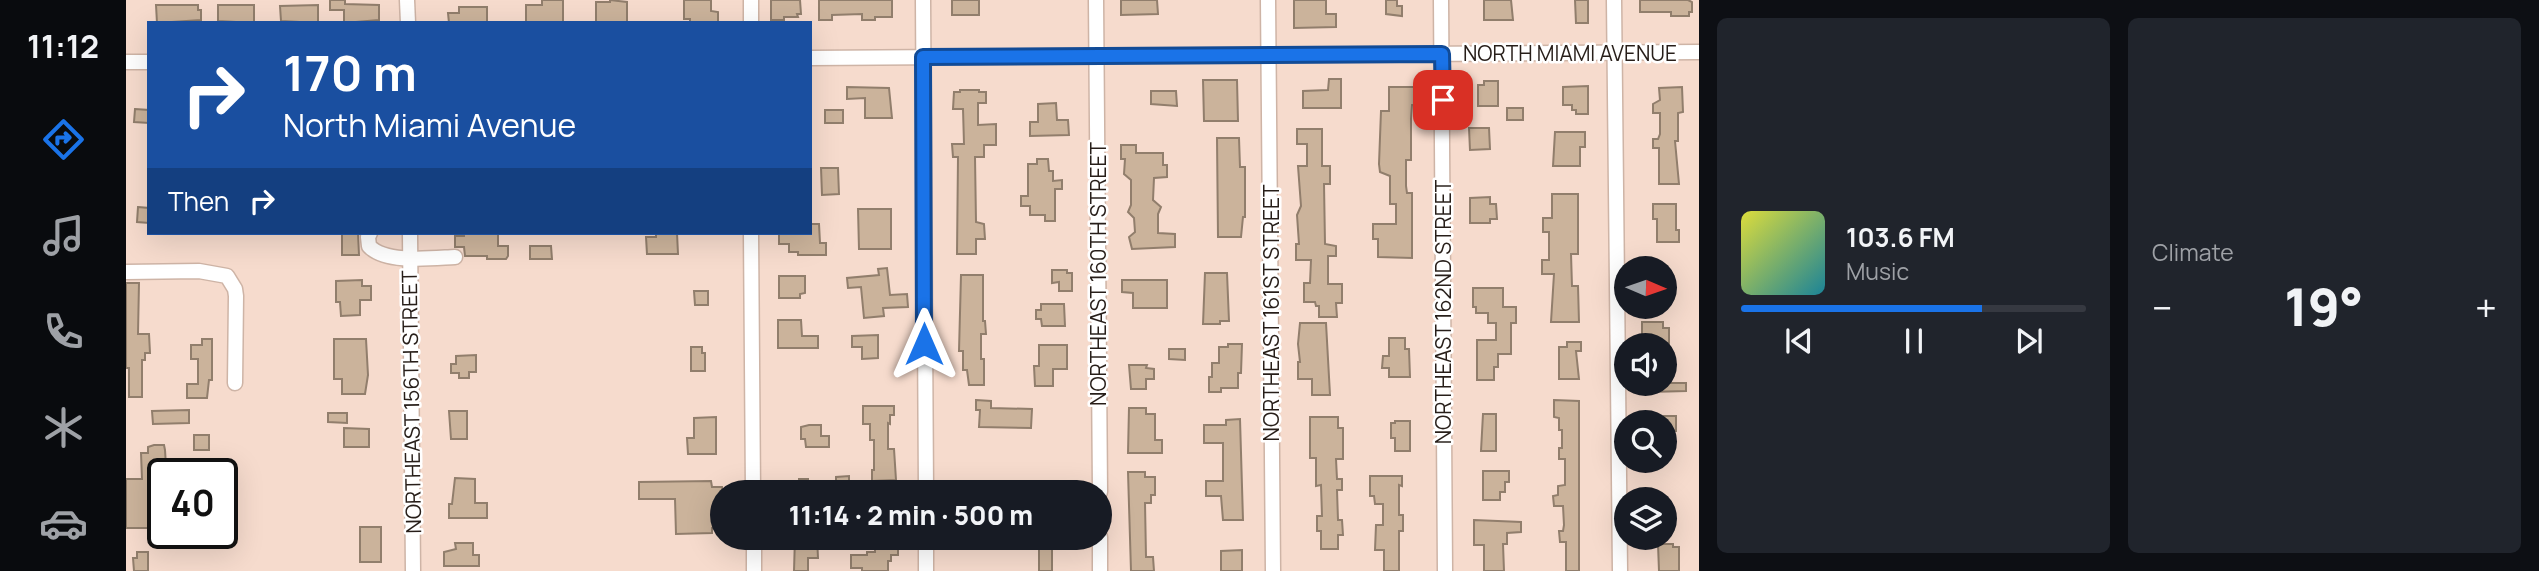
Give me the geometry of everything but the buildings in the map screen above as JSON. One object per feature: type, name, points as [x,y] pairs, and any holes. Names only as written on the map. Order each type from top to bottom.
[{"type":"street","points":[[407,0],[408,21]]},
{"type":"street","points":[[751,0],[751,21]]},
{"type":"street","points":[[923,0],[926,480]]},
{"type":"street","name":"NORTHEAST 160TH STREET","points":[[1096,0],[1100,480]]},
{"type":"street","name":"NORTHEAST 161ST STREET","points":[[1268,0],[1273,571]]},
{"type":"street","name":"NORTHEAST 162ND STREET","points":[[1441,0],[1445,571]]},
{"type":"street","points":[[1614,0],[1619,571]]},
{"type":"street","name":"NORTH MIAMI AVENUE","points":[[812,58],[1699,52]]},
{"type":"street","points":[[126,62],[147,62]]},
{"type":"street","points":[[370,235],[368,241],[373,250],[382,254],[410,258],[455,257]]},
{"type":"street","name":"NORTHEAST 156TH STREET","points":[[410,235],[413,571]]},
{"type":"street","points":[[751,235],[753,480]]},
{"type":"street","points":[[126,272],[199,271],[218,272],[227,276],[236,296],[235,383]]},
{"type":"street","points":[[754,550],[754,571]]},
{"type":"street","points":[[926,550],[926,571]]},
{"type":"street","points":[[1100,550],[1100,571]]},
{"type":"route","points":[[924,344],[923,57],[1442,54],[1443,100]]}]
